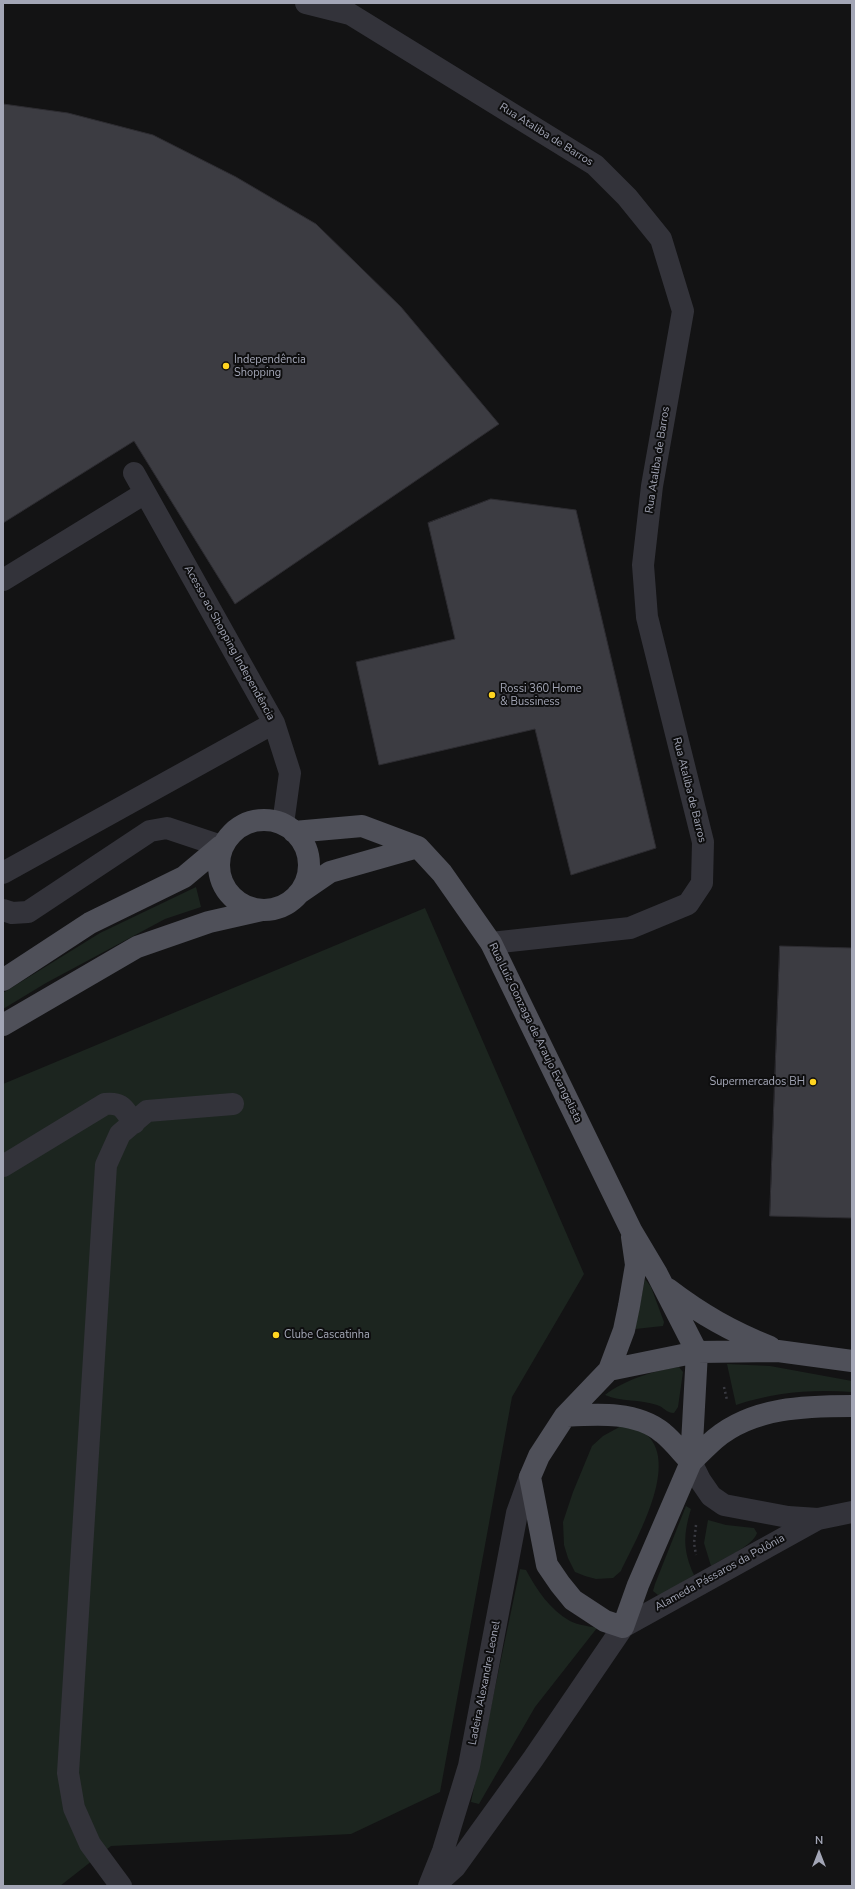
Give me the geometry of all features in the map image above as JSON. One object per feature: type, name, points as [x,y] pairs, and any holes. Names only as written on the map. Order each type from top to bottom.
[{"type":"main road","points":[[3,980],[90,923],[184,877],[221,846],[230,834],[248,823],[269,820],[288,828],[303,842],[308,855],[309,868],[306,882],[298,894]]},
{"type":"main road","name":"Rua Luiz Gonzaga de Araujo Evangelista","points":[[288,828],[362,826],[418,847],[442,873],[491,943],[632,1232],[663,1284],[697,1352]]},
{"type":"main road","points":[[221,846],[218,861],[220,876],[225,890],[236,900],[262,910]]},
{"type":"main road","points":[[3,1025],[137,947],[209,922],[262,910],[276,909],[288,903],[298,894],[330,872],[418,847]]},
{"type":"main road","name":"Rua Luiz Gonzaga de Araujo Evangelista","points":[[609,1370],[624,1330],[636,1265],[632,1232]]},
{"type":"main road","points":[[663,1284],[689,1305],[736,1334],[778,1351]]},
{"type":"main road","points":[[609,1370],[697,1352],[778,1351],[852,1361]]},
{"type":"main road","points":[[530,1478],[548,1565],[560,1584],[574,1600],[605,1621],[623,1627],[638,1585],[691,1462],[697,1352]]},
{"type":"main road","name":"Ladeira Alexandre Leonel","points":[[530,1478],[539,1456],[565,1416],[609,1370]]},
{"type":"main road","points":[[691,1462],[716,1438],[733,1426],[753,1418],[778,1411],[815,1406],[852,1406]]},
{"type":"main road","points":[[565,1416],[604,1414],[641,1421],[663,1433],[691,1462]]},
{"type":"street","name":"Rua Ataliba de Barros","points":[[306,3],[354,8],[595,165],[627,197],[661,239],[683,310],[652,486],[643,565],[647,617],[703,842],[702,883],[688,904],[630,928],[491,943]]},
{"type":"street","name":"Acesso ao Shopping Independência","points":[[134,473],[274,722],[290,773],[288,828]]},
{"type":"street","points":[[3,580],[145,493]]},
{"type":"street","points":[[3,873],[274,722]]},
{"type":"street","points":[[3,910],[12,913],[28,912],[150,831],[166,828],[221,846]]},
{"type":"street","points":[[3,1166],[105,1104],[114,1103],[121,1106],[134,1123]]},
{"type":"street","points":[[121,1886],[90,1844],[74,1808],[68,1773],[106,1165],[120,1134],[147,1111],[233,1104]]},
{"type":"street","name":"Alameda Pássaros da Polônia","points":[[691,1462],[700,1480],[711,1496],[724,1505],[788,1517],[818,1519],[852,1512]]},
{"type":"street","name":"Ladeira Alexandre Leonel","points":[[429,1886],[443,1851],[469,1766],[517,1512],[530,1478]]},
{"type":"street","name":"Alameda Pássaros da Polônia","points":[[623,1627],[818,1519]]},
{"type":"street","points":[[434,1886],[460,1861],[533,1759],[623,1627]]},
{"type":"path","points":[[709,1580],[697,1557],[695,1528],[701,1512],[711,1496]]},
{"type":"shaded area","points":[[196,887],[201,907],[165,919],[46,983],[3,1009],[3,993],[100,933]]},
{"type":"shaded area","name":"Clube Cascatinha","points":[[425,908],[584,1274],[512,1397],[440,1792],[351,1834],[111,1846],[60,1886],[3,1886],[3,1084]]},
{"type":"shaded area","points":[[645,1279],[651,1287],[664,1322],[663,1326],[635,1329]]},
{"type":"shaded area","points":[[727,1364],[770,1366],[852,1381],[852,1392],[794,1392],[765,1397],[736,1405]]},
{"type":"shaded area","points":[[679,1367],[683,1372],[678,1407],[674,1413],[651,1403],[617,1399],[605,1395],[640,1376]]},
{"type":"shaded area","points":[[623,1425],[638,1429],[652,1441],[658,1457],[658,1476],[654,1497],[646,1518],[621,1571],[613,1578],[596,1579],[575,1572],[568,1558],[564,1545],[563,1522],[573,1492],[592,1446],[603,1436]]},
{"type":"shaded area","points":[[686,1506],[691,1509],[685,1543],[690,1566],[694,1575],[664,1594],[658,1595],[653,1591],[655,1584]]},
{"type":"shaded area","points":[[708,1520],[726,1525],[754,1528],[757,1533],[750,1543],[711,1566],[704,1543]]},
{"type":"shaded area","points":[[520,1569],[526,1570],[544,1598],[556,1611],[576,1624],[597,1628],[535,1707],[479,1804],[471,1802]]},
{"type":"building","name":"Independência Shopping","points":[[3,104],[68,113],[153,135],[236,177],[316,224],[401,307],[499,424],[235,604],[134,441],[3,523]]},
{"type":"building","name":"Rossi 360 Home & Bussiness","points":[[491,499],[576,510],[656,848],[571,875],[535,729],[379,765],[356,662],[455,639],[428,523]]},
{"type":"building","name":"Supermercados BH","points":[[780,946],[852,948],[852,1218],[770,1216]]},
{"type":"place","name":"Independência Shopping","points":[[226,366]]},
{"type":"place","name":"Rossi 360 Home & Bussiness","points":[[492,695]]},
{"type":"place","name":"Supermercados BH","points":[[813,1082]]},
{"type":"place","name":"Clube Cascatinha","points":[[276,1335]]}]
